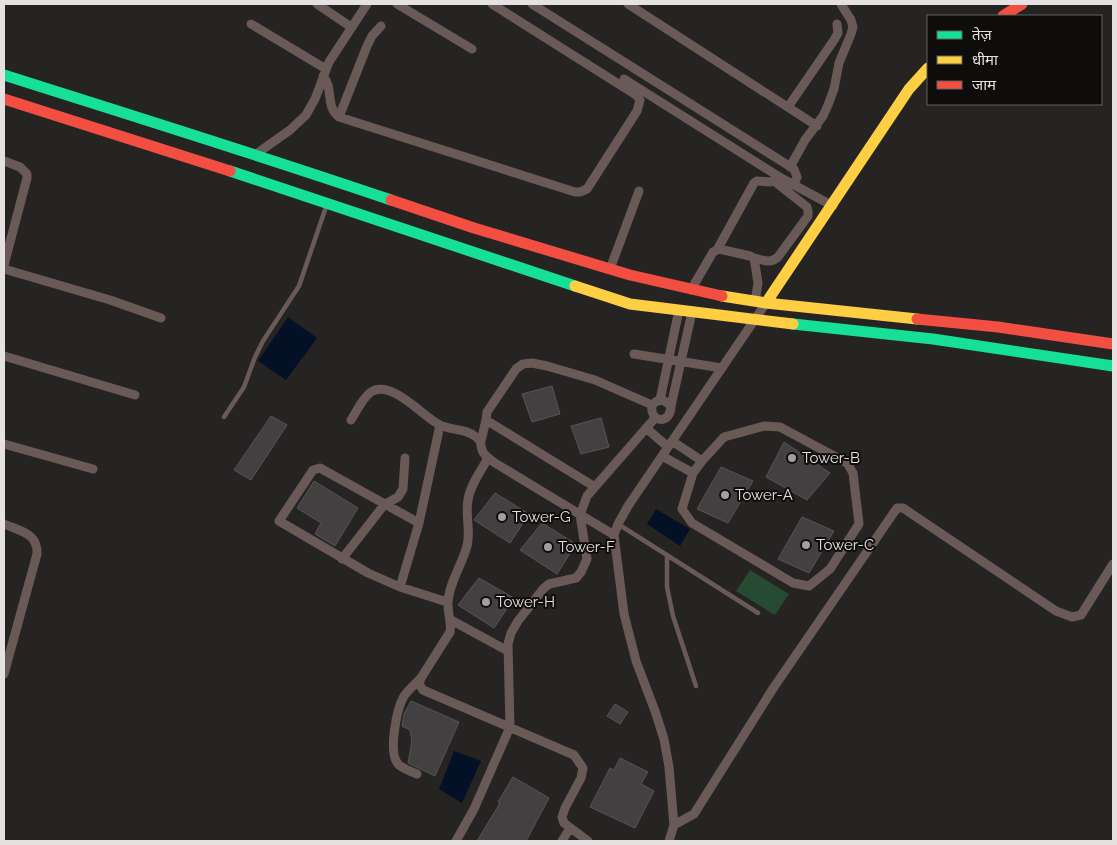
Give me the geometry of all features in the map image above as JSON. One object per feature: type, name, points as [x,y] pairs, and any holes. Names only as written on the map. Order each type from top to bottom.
[{"type":"street","points":[[317,4],[351,27]]},
{"type":"street","points":[[256,154],[290,130],[306,115],[315,99],[329,62],[367,4]]},
{"type":"street","points":[[397,4],[472,49]]},
{"type":"street","points":[[251,24],[324,72],[329,85],[331,108],[333,113],[339,117],[574,192],[580,192],[586,189],[632,119],[637,111],[640,100],[636,95],[492,4]]},
{"type":"street","points":[[532,4],[790,167],[796,172],[797,177],[794,185]]},
{"type":"street","points":[[628,4],[816,126]]},
{"type":"street","points":[[790,167],[828,105],[834,89],[839,63],[853,27],[841,4]]},
{"type":"street","points":[[1005,15],[1022,4]]},
{"type":"street","points":[[788,107],[834,40],[838,33],[838,24]]},
{"type":"street","points":[[339,117],[367,46],[372,36],[381,26]]},
{"type":"street","points":[[669,841],[674,825],[664,739],[636,661],[624,614],[614,535],[628,506],[755,320],[761,302],[833,206],[910,90],[927,69]]},
{"type":"street","points":[[4,75],[256,154],[474,228],[610,269],[692,290],[761,302],[998,327],[1113,344]]},
{"type":"street","points":[[624,79],[776,177],[833,206]]},
{"type":"street","points":[[4,99],[109,131],[630,304],[755,320],[933,339],[1113,366]]},
{"type":"street","points":[[4,161],[20,167],[27,174],[27,178],[4,265]]},
{"type":"street","points":[[776,177],[781,167],[790,167]]},
{"type":"street","points":[[692,290],[713,252],[717,250],[754,183],[776,177]]},
{"type":"street","points":[[717,250],[750,256],[769,262],[778,258],[808,216],[808,212],[806,207],[776,177]]},
{"type":"street","points":[[610,269],[639,191]]},
{"type":"street","points":[[754,258],[761,302]]},
{"type":"street","points":[[4,269],[110,300],[161,318]]},
{"type":"street","points":[[652,406],[660,400],[679,310]]},
{"type":"street","points":[[652,406],[655,418],[662,420],[671,412],[692,312]]},
{"type":"street","points":[[634,354],[722,368]]},
{"type":"street","points":[[4,356],[134,395]]},
{"type":"street","points":[[614,535],[488,458],[482,450],[481,441],[487,412],[516,369],[523,364],[532,363],[595,380],[652,406]]},
{"type":"street","points":[[351,420],[367,396],[377,389],[400,395],[440,425],[474,434],[481,441]]},
{"type":"street","points":[[660,400],[666,401],[671,406]]},
{"type":"street","points":[[456,841],[474,809],[510,727],[508,644],[510,634],[543,589],[549,584],[576,578],[581,572],[587,559],[580,515],[587,496],[655,418]]},
{"type":"street","points":[[486,420],[595,487]]},
{"type":"street","points":[[400,587],[419,522],[440,425]]},
{"type":"street","points":[[764,426],[780,427],[847,463],[853,473],[859,524],[830,569],[809,586],[792,583],[692,523],[682,508],[693,473],[724,437],[764,426]]},
{"type":"street","points":[[646,428],[670,444],[702,461]]},
{"type":"street","points":[[4,444],[93,469]]},
{"type":"street","points":[[662,456],[693,473]]},
{"type":"street","points":[[342,559],[385,504],[398,497],[403,489],[405,458]]},
{"type":"street","points":[[417,774],[399,765],[396,760],[394,730],[398,710],[405,695],[421,678],[448,637],[451,627],[448,602],[450,592],[468,544],[468,498],[470,490],[488,458]]},
{"type":"street","points":[[419,522],[320,468],[313,470],[279,521],[368,573],[400,587],[448,602]]},
{"type":"street","points":[[674,825],[694,814],[774,686],[897,508],[903,508],[1056,611],[1072,617],[1081,615],[1113,564]]},
{"type":"street","points":[[4,524],[27,534],[35,540],[37,554],[4,674]]},
{"type":"street","points":[[450,620],[508,651]]},
{"type":"street","points":[[421,678],[419,684],[423,690],[574,755],[583,768],[581,778],[562,817],[564,823],[588,841]]},
{"type":"street","points":[[562,841],[570,828]]},
{"type":"lane","points":[[224,417],[239,397],[263,341],[299,286],[328,203]]},
{"type":"lane","points":[[618,524],[758,613]]},
{"type":"lane","points":[[667,555],[668,587],[672,616],[696,686]]},
{"type":"green space","points":[[750,570],[789,594],[775,615],[736,591]]},
{"type":"water","points":[[288,317],[317,338],[286,380],[258,361]]},
{"type":"water","points":[[656,509],[690,529],[680,546],[647,524]]},
{"type":"water","points":[[454,751],[481,761],[462,803],[439,789]]},
{"type":"building","points":[[552,386],[560,414],[532,422],[522,394]]},
{"type":"building","points":[[271,416],[287,425],[251,480],[234,470]]},
{"type":"building","points":[[601,418],[609,447],[581,454],[571,426]]},
{"type":"building","name":"Tower-B","points":[[784,442],[830,473],[807,500],[766,477]]},
{"type":"building","name":"Tower-A","points":[[721,467],[753,481],[728,523],[697,509]]},
{"type":"building","points":[[314,481],[358,508],[335,546],[315,534],[321,523],[297,508]]},
{"type":"building","name":"Tower-G","points":[[495,493],[529,514],[510,543],[474,520]]},
{"type":"building","name":"Tower-C","points":[[802,517],[834,531],[809,573],[778,559]]},
{"type":"building","name":"Tower-F","points":[[542,523],[576,544],[557,574],[520,550]]},
{"type":"building","name":"Tower-H","points":[[479,578],[514,598],[494,628],[458,605]]},
{"type":"building","points":[[411,701],[459,722],[435,776],[408,763],[412,741],[410,730],[402,726],[404,714]]},
{"type":"building","points":[[615,704],[628,712],[620,724],[607,716]]},
{"type":"building","points":[[620,758],[648,772],[641,784],[654,791],[635,828],[590,807],[610,768],[614,770]]},
{"type":"building","points":[[513,777],[549,798],[526,841],[477,841],[500,803],[498,802]]},
{"type":"traffic: fast","points":[[4,75],[391,200]]},
{"type":"traffic: fast","points":[[230,171],[575,286]]},
{"type":"traffic: fast","points":[[793,324],[933,339],[1113,366]]},
{"type":"traffic: slow","points":[[766,303],[909,89],[927,69]]},
{"type":"traffic: slow","points":[[575,286],[630,304],[793,324]]},
{"type":"traffic: slow","points":[[722,296],[766,303],[917,319]]},
{"type":"traffic: jam","points":[[1005,15],[1022,4]]},
{"type":"traffic: jam","points":[[4,99],[230,171]]},
{"type":"traffic: jam","points":[[391,200],[474,228],[630,275],[722,296]]},
{"type":"traffic: jam","points":[[917,319],[998,327],[1113,344]]},
{"type":"place","name":"Tower-B","points":[[792,458]]},
{"type":"place","name":"Tower-A","points":[[725,495]]},
{"type":"place","name":"Tower-G","points":[[502,517]]},
{"type":"place","name":"Tower-C","points":[[806,545]]},
{"type":"place","name":"Tower-F","points":[[548,547]]},
{"type":"place","name":"Tower-H","points":[[486,602]]}]
